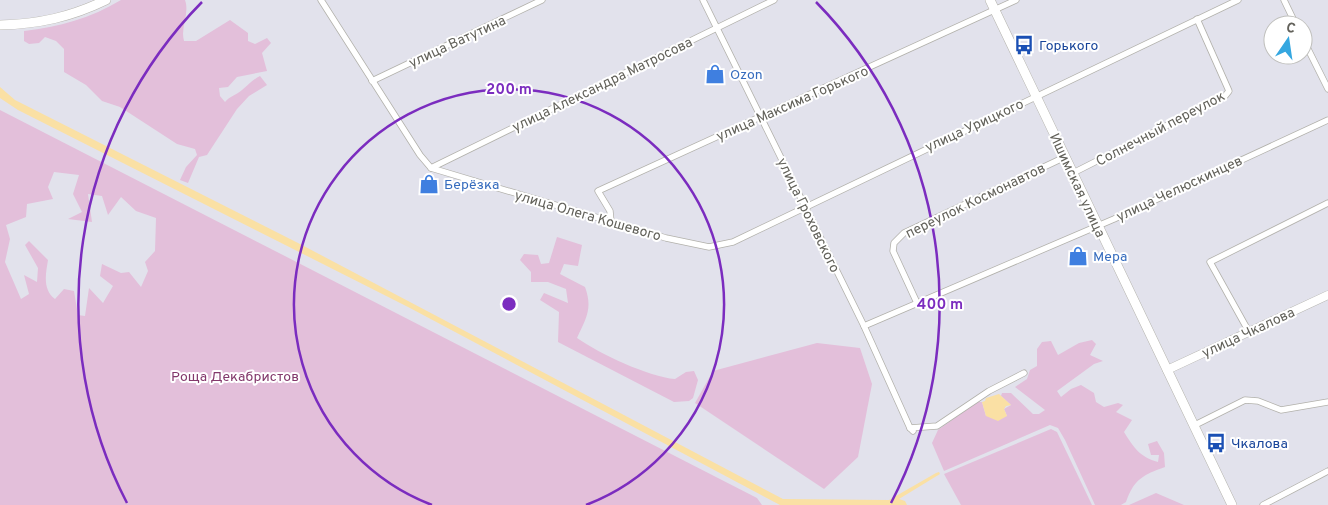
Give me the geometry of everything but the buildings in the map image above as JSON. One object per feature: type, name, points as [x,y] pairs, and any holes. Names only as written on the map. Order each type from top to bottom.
[{"type":"main road","points":[[0,25],[29,24],[60,18],[106,0]]},
{"type":"main road","name":"Ишимская улица","points":[[990,0],[1232,505]]},
{"type":"street","points":[[322,0],[420,155],[431,168]]},
{"type":"street","name":"улица Ватутина","points":[[372,81],[542,0]]},
{"type":"street","name":"улица Гроховского","points":[[703,0],[864,326],[912,429],[938,426],[989,391],[1024,373]]},
{"type":"street","name":"улица Александра Матросова","points":[[431,168],[774,0]]},
{"type":"street","name":"улица Максима Горького","points":[[611,222],[610,211],[598,191],[1016,0]]},
{"type":"street","name":"улица Урицкого","points":[[709,247],[732,242],[805,205],[1238,0]]},
{"type":"street","points":[[1284,0],[1291,15]]},
{"type":"street","name":"Солнечный переулок","points":[[1074,173],[1225,96],[1229,91],[1197,18]]},
{"type":"street","points":[[1313,59],[1328,89]]},
{"type":"street","name":"улица Челюскинцев","points":[[864,326],[918,305],[1328,120]]},
{"type":"street","name":"переулок Космонавтов","points":[[918,305],[893,251],[894,243],[904,233],[1065,157]]},
{"type":"street","name":"улица Олега Кошевого","points":[[431,168],[666,238],[709,247]]},
{"type":"street","points":[[1249,332],[1210,262],[1328,203]]},
{"type":"street","name":"улица Чкалова","points":[[1167,370],[1328,295]]},
{"type":"street","points":[[1195,425],[1245,400],[1258,401],[1282,410],[1328,402]]},
{"type":"street","points":[[1264,505],[1328,471]]},
{"type":"green space","points":[[121,0],[185,0],[184,41],[196,41],[230,20],[248,33],[248,41],[255,44],[267,38],[271,43],[262,53],[267,71],[237,77],[228,87],[219,88],[220,96],[225,102],[260,76],[267,85],[249,96],[237,109],[207,155],[199,157],[188,183],[180,180],[186,167],[197,155],[195,149],[177,144],[120,107],[102,101],[86,85],[64,72],[64,49],[56,41],[45,37],[39,43],[29,44],[24,41],[24,31],[74,21],[98,12]]},
{"type":"green space","name":"Роща Декабристов","points":[[0,110],[757,498],[762,505],[0,505]],"holes":[[[54,172],[79,175],[73,194],[82,212],[68,219],[92,222],[88,194],[102,196],[108,215],[121,197],[136,211],[156,218],[155,251],[145,262],[148,271],[141,287],[129,272],[121,273],[102,264],[100,276],[113,286],[103,303],[89,288],[85,316],[78,315],[74,291],[64,289],[55,299],[48,291],[46,281],[48,260],[29,241],[25,245],[38,268],[37,282],[24,275],[29,294],[21,299],[5,262],[10,239],[6,225],[26,217],[27,204],[53,199],[48,187]]]},
{"type":"green space","points":[[557,237],[582,245],[578,266],[564,264],[560,274],[585,287],[588,308],[577,338],[598,351],[652,374],[675,379],[686,372],[694,371],[698,380],[693,398],[689,401],[674,402],[558,342],[559,312],[540,300],[544,293],[568,303],[566,289],[548,282],[531,282],[531,272],[520,260],[524,254],[538,255],[541,264],[549,263]]},
{"type":"green space","points":[[1092,340],[1096,344],[1090,355],[1103,361],[1094,364],[1057,391],[1061,397],[1071,389],[1081,385],[1094,393],[1096,402],[1104,407],[1118,403],[1123,405],[1116,412],[1132,420],[1124,432],[1134,447],[1142,455],[1158,462],[1159,455],[1151,455],[1148,444],[1157,441],[1164,453],[1165,467],[1140,479],[1132,488],[1126,502],[1121,505],[1095,505],[1065,440],[1058,428],[1050,425],[944,471],[932,443],[938,430],[977,402],[982,402],[986,416],[1007,416],[1004,409],[1011,405],[1001,396],[1002,393],[1011,393],[1033,414],[1039,414],[1045,410],[1015,387],[1027,379],[1030,370],[1037,366],[1037,349],[1042,342],[1051,341],[1058,355],[1079,343]]},
{"type":"green space","points":[[817,343],[860,348],[872,384],[858,457],[824,489],[695,403],[713,371]]},
{"type":"green space","points":[[1051,429],[1057,432],[1092,505],[961,505],[944,474]]},
{"type":"green space","points":[[1156,493],[1184,505],[1129,505]]},
{"type":"shaded area","points":[[0,87],[15,100],[300,244],[783,499],[889,500],[936,473],[939,472],[940,474],[899,499],[905,501],[907,505],[780,505],[410,308],[18,110],[0,98]]},
{"type":"shaded area","points":[[999,394],[1011,405],[1006,406],[1004,409],[1007,416],[998,421],[986,416],[982,402],[986,398]]},
{"type":"place","name":"Горького","points":[[1024,45]]},
{"type":"place","name":"Ozon","points":[[715,74]]},
{"type":"place","name":"Берёзка","points":[[429,184]]},
{"type":"place","name":"Мера","points":[[1078,256]]},
{"type":"place","name":"Чкалова","points":[[1216,443]]}]
